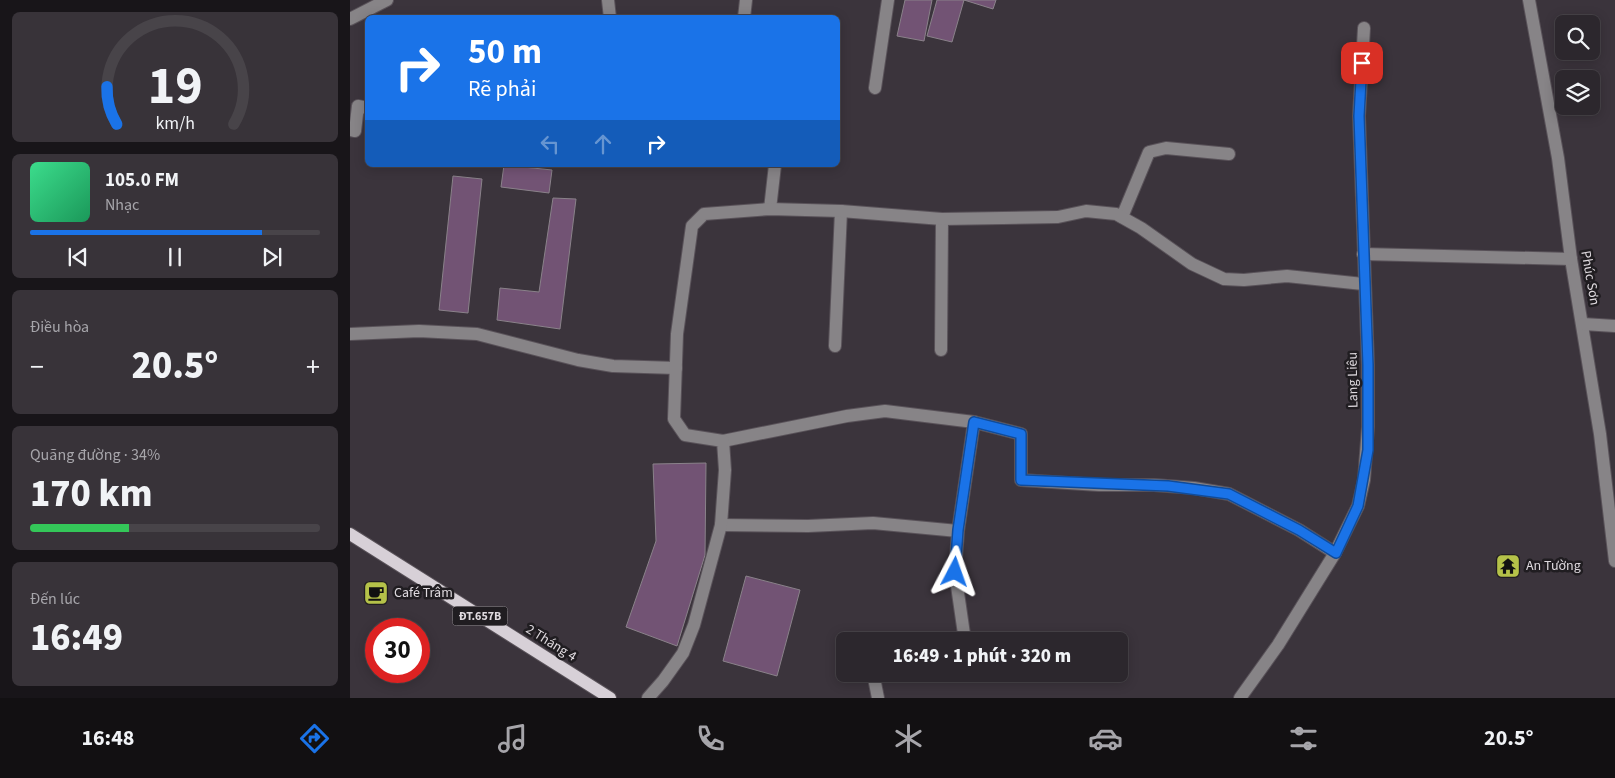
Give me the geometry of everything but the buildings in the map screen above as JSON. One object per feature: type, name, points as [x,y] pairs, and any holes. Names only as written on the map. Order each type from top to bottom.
[{"type":"main road","name":"2 Tháng 4","points":[[350,534],[610,698]]},
{"type":"street","points":[[350,19],[388,0]]},
{"type":"street","points":[[608,0],[610,15]]},
{"type":"street","points":[[744,15],[746,0]]},
{"type":"street","points":[[875,88],[888,0]]},
{"type":"street","name":"Phúc Sơn","points":[[1529,0],[1558,158],[1570,259],[1583,324],[1600,434],[1615,562]]},
{"type":"street","name":"Lang Liêu","points":[[1240,698],[1278,645],[1336,553],[1358,506],[1368,450],[1368,365],[1363,284],[1359,116],[1364,28]]},
{"type":"street","points":[[350,130],[355,130],[358,106],[365,107]]},
{"type":"street","points":[[1122,217],[1149,152],[1166,148],[1229,154]]},
{"type":"street","points":[[770,209],[775,167]]},
{"type":"street","points":[[1336,553],[1299,530],[1229,494],[1194,488],[1021,480],[1021,434],[974,422],[886,411],[847,416],[723,442],[685,435],[674,419],[677,334],[692,226],[704,214],[770,209],[841,211],[942,219],[1058,217],[1086,211],[1116,214],[1141,228],[1192,264],[1224,279],[1244,280],[1287,276],[1363,284]]},
{"type":"street","points":[[835,346],[841,211]]},
{"type":"street","points":[[941,350],[942,219]]},
{"type":"street","points":[[1363,254],[1570,259]]},
{"type":"street","points":[[1583,324],[1615,326]]},
{"type":"street","points":[[350,334],[420,331],[477,334],[551,354],[604,365],[676,368]]},
{"type":"street","points":[[964,632],[955,572],[958,530],[974,422]]},
{"type":"street","points":[[648,698],[663,682],[683,653],[694,625],[721,525],[724,479],[723,442]]},
{"type":"street","points":[[721,525],[808,526],[873,522],[958,530]]},
{"type":"street","points":[[875,682],[878,698]]},
{"type":"place","name":"An Tường","points":[[1508,566]]},
{"type":"place","name":"Café Trâm","points":[[376,593]]},
{"type":"route","points":[[955,572],[958,530],[974,422],[1021,434],[1021,480],[1099,485],[1154,485],[1194,488],[1229,494],[1299,530],[1336,553],[1358,506],[1368,450],[1368,365],[1363,284],[1359,116],[1362,63]]}]
